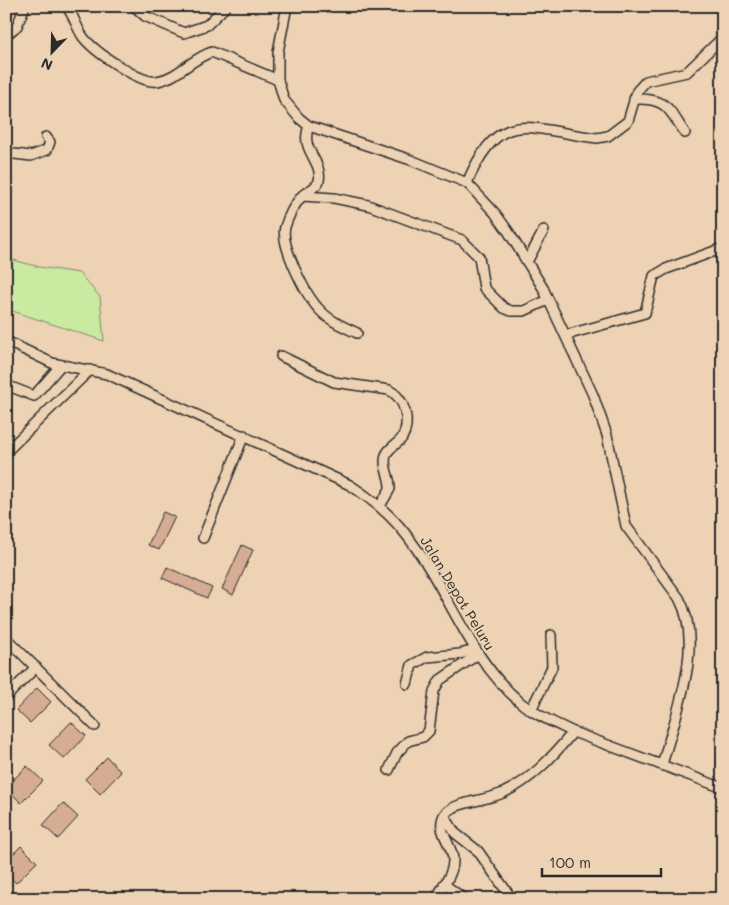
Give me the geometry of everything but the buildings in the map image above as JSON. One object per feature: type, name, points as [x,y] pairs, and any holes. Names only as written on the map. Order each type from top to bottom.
[{"type":"street","points":[[6,35],[21,20],[25,6]]},
{"type":"street","points":[[66,6],[73,14],[81,35],[89,44],[124,70],[146,81],[158,81],[168,77],[212,52],[278,80]]},
{"type":"street","points":[[134,6],[145,16],[184,33],[207,26],[226,6]]},
{"type":"street","points":[[287,6],[278,52],[278,80],[284,100],[290,108],[310,126],[411,160],[467,183],[495,212],[527,262],[566,335],[604,422],[626,526],[679,598],[689,625],[689,653],[662,765]]},
{"type":"street","points":[[467,183],[484,150],[500,133],[515,127],[530,126],[586,137],[608,136],[628,120],[634,99],[646,80],[687,72],[723,37]]},
{"type":"street","points":[[634,99],[650,98],[664,104],[685,133]]},
{"type":"street","points":[[310,126],[306,142],[320,176],[318,184],[302,196],[285,226],[285,244],[317,308],[338,324],[357,333]]},
{"type":"street","points":[[6,153],[31,156],[47,150],[50,142],[46,137]]},
{"type":"street","points":[[302,196],[334,198],[368,204],[462,240],[480,257],[484,288],[504,308],[511,311],[524,311],[548,300]]},
{"type":"street","points":[[527,262],[544,230]]},
{"type":"street","points":[[566,335],[604,322],[645,313],[654,276],[666,269],[723,248]]},
{"type":"street","name":"Jalan Depot Peluru","points":[[6,341],[61,365],[107,374],[350,485],[380,506],[405,532],[422,557],[476,653],[516,698],[531,710],[573,732],[723,788]]},
{"type":"street","points":[[281,356],[334,382],[389,390],[398,397],[404,411],[406,424],[401,440],[386,453],[385,464],[390,489],[380,506]]},
{"type":"street","points":[[6,385],[34,396],[61,365]]},
{"type":"street","points":[[6,452],[90,370]]},
{"type":"street","points":[[203,538],[244,435]]},
{"type":"street","points":[[531,710],[552,667],[551,635]]},
{"type":"street","points":[[6,638],[95,726]]},
{"type":"street","points":[[407,684],[412,665],[422,658],[476,653]]},
{"type":"street","points":[[389,770],[397,752],[408,741],[423,737],[429,731],[434,691],[440,680],[476,653]]},
{"type":"street","points":[[6,697],[36,667]]},
{"type":"street","points":[[436,899],[451,872],[453,861],[441,823],[444,815],[457,805],[487,800],[514,788],[555,753],[573,732]]},
{"type":"street","points":[[444,815],[455,833],[478,851],[512,899]]},
{"type":"street","points":[[444,884],[464,899]]},
{"type":"green space","points":[[6,258],[39,267],[79,273],[100,297],[104,341],[6,309]]}]
